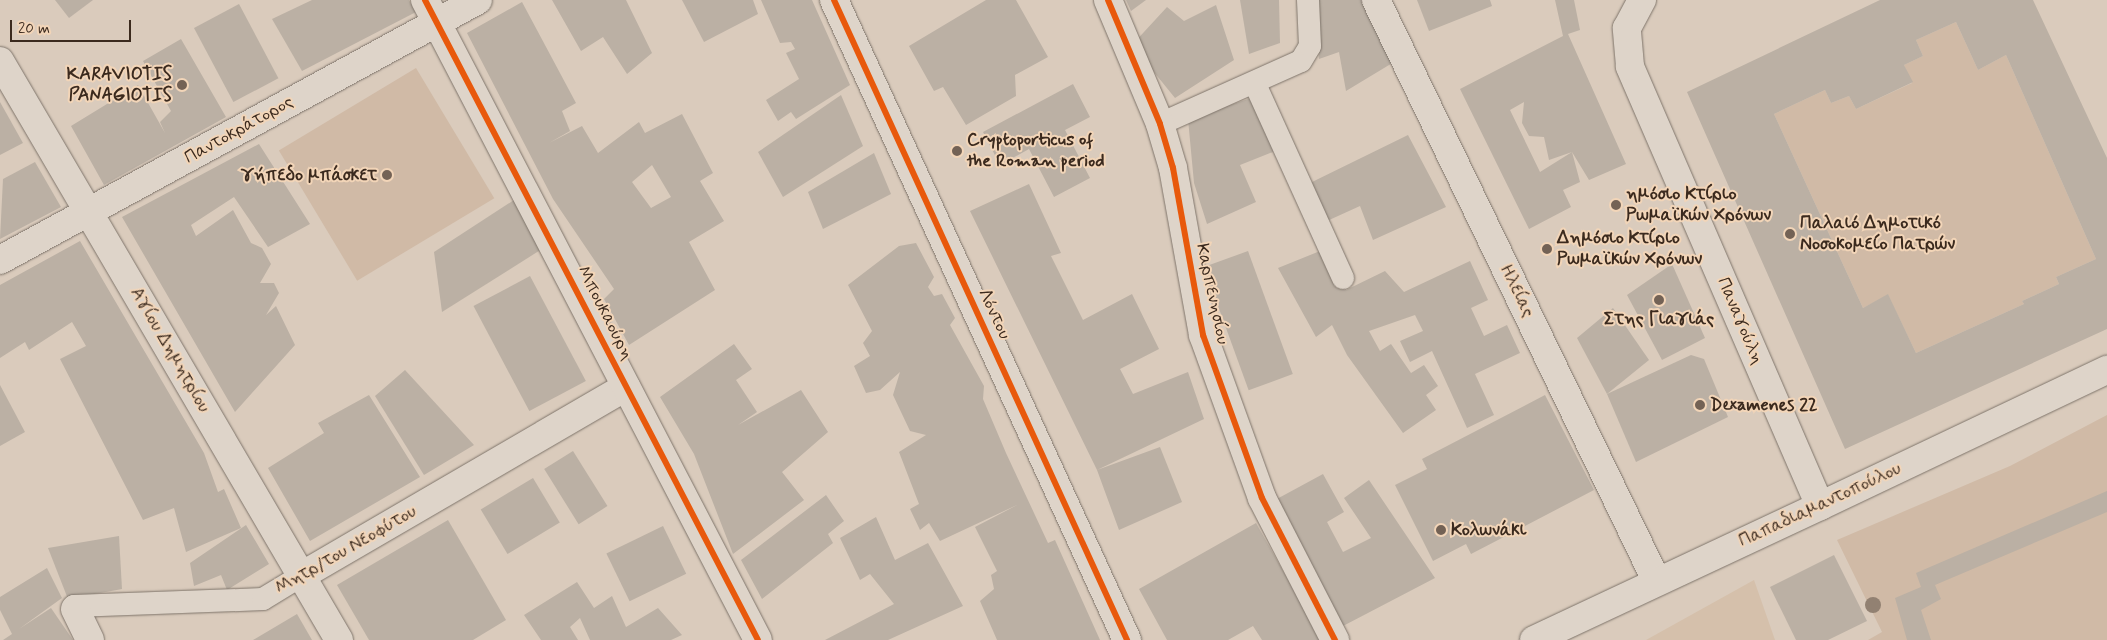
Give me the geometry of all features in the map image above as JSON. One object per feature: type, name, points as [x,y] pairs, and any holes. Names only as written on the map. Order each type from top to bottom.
[{"type":"street","name":"Παντοκράτορος","points":[[0,260],[89,212],[431,11],[478,0]]},
{"type":"street","name":"Λόντου","points":[[834,0],[1127,640]]},
{"type":"street","name":"Καρπενησίου","points":[[1108,0],[1160,124],[1172,168],[1203,335],[1262,498],[1335,640]]},
{"type":"street","name":"Ηλείας","points":[[1376,0],[1657,582]]},
{"type":"street","name":"Παναγούλη","points":[[1638,2],[1627,28],[1626,52],[1820,506]]},
{"type":"street","name":"Μπουκαούρη","points":[[431,11],[758,640]]},
{"type":"street","name":"Αγίου Δημητρίου","points":[[0,61],[339,640]]},
{"type":"street","name":"Παπαδιαμαντοπούλου","points":[[1534,640],[2107,370]]},
{"type":"street","name":"Μητρ/του Νεοφύτου","points":[[301,576],[626,387]]},
{"type":"street","name":"Μητρ/του Νεοφύτου","points":[[75,609],[90,640]]},
{"type":"lane","points":[[1160,124],[1293,66],[1306,54],[1310,37],[1308,0]]},
{"type":"lane","points":[[1255,84],[1343,278]]},
{"type":"lane","name":"Μητρ/του Νεοφύτου","points":[[75,609],[74,606],[263,599],[301,576]]},
{"type":"shaded area","points":[[1956,22],[1978,70],[2006,55],[2096,259],[2056,277],[2059,284],[2022,301],[2024,304],[1916,353],[1888,295],[1863,308],[1774,114],[1825,90],[1831,103],[1849,96],[1856,109],[1912,83],[1904,65],[1923,56],[1916,40]]},
{"type":"shaded area","name":"γήπεδο μπάσκετ","points":[[416,68],[494,198],[357,281],[279,150]]},
{"type":"shaded area","points":[[2107,415],[2107,640],[1868,640],[1882,632],[1837,540],[2010,466]]},
{"type":"shaded area","points":[[1754,580],[1775,640],[1646,640]]},
{"type":"building","points":[[55,0],[93,0],[69,18]]},
{"type":"building","points":[[312,0],[409,0],[416,12],[302,71],[272,19]]},
{"type":"building","points":[[552,0],[626,0],[652,53],[627,74],[603,37],[581,51]]},
{"type":"building","points":[[682,0],[753,0],[758,14],[704,42]]},
{"type":"building","points":[[761,0],[812,0],[850,85],[796,119],[791,112],[778,121],[766,100],[799,79],[786,53],[795,49],[791,42],[780,43]]},
{"type":"building","points":[[986,0],[1016,0],[1048,57],[1015,75],[1016,96],[966,125],[943,87],[934,91],[909,46]]},
{"type":"building","points":[[1126,0],[1146,0],[1131,11]]},
{"type":"building","points":[[1240,0],[1279,0],[1280,43],[1249,54]]},
{"type":"building","points":[[1313,0],[1371,0],[1394,62],[1346,91],[1339,52],[1319,59]]},
{"type":"building","points":[[1417,0],[1490,0],[1492,6],[1429,31]]},
{"type":"building","points":[[1555,0],[1574,0],[1580,30],[1568,34],[1626,164],[1589,180],[1572,152],[1580,182],[1563,190],[1571,207],[1529,229],[1460,89],[1563,36]],"holes":[[[1524,102],[1522,123],[1529,136],[1544,137],[1549,160],[1572,152],[1540,172],[1510,110]]]},
{"type":"building","name":"Παλαιό Δημοτικό Νοσοκομείο Πατρών","points":[[1880,0],[2033,0],[2107,158],[2107,329],[1845,449],[1687,92]],"holes":[[[1956,22],[1978,70],[2006,55],[2096,259],[2056,277],[2059,284],[2022,301],[2024,304],[1916,353],[1888,294],[1863,308],[1774,114],[1825,90],[1831,103],[1849,96],[1856,109],[1913,82],[1904,65],[1923,56],[1916,40]]]},
{"type":"building","points":[[522,2],[576,103],[562,111],[570,131],[549,143],[582,126],[598,153],[639,122],[645,133],[682,114],[713,173],[700,181],[724,221],[689,242],[715,290],[629,345],[604,299],[614,289],[553,199],[467,33]],"holes":[[[652,165],[671,197],[651,208],[632,182]]]},
{"type":"building","points":[[239,4],[278,78],[233,102],[194,28]]},
{"type":"building","points":[[1216,5],[1234,60],[1175,98],[1132,45],[1167,7],[1184,21]]},
{"type":"building","points":[[181,39],[226,117],[104,185],[71,126],[138,85],[165,133],[160,122],[171,111],[143,61]]},
{"type":"building","points":[[1073,84],[1090,117],[1065,130],[1090,178],[1054,197],[1029,149],[1000,165],[983,132]]},
{"type":"building","points":[[841,95],[863,146],[783,197],[758,152]]},
{"type":"building","points":[[1254,97],[1278,150],[1240,165],[1256,202],[1207,224],[1194,183],[1188,119]]},
{"type":"building","points":[[0,102],[23,143],[0,155]]},
{"type":"building","points":[[1408,135],[1446,207],[1373,240],[1360,206],[1327,221],[1310,183]]},
{"type":"building","points":[[259,144],[310,224],[268,247],[234,197],[191,225],[196,236],[233,210],[251,243],[262,248],[271,264],[260,283],[274,283],[279,293],[266,315],[276,306],[295,345],[235,412],[122,217]]},
{"type":"building","points":[[874,153],[891,194],[823,229],[808,192]]},
{"type":"building","points":[[35,162],[61,207],[0,239],[3,179]]},
{"type":"building","points":[[1029,184],[1061,253],[1051,256],[1083,320],[1132,294],[1159,349],[1120,369],[1133,394],[1188,372],[1204,419],[1097,470],[970,211]]},
{"type":"building","points":[[514,200],[542,249],[442,312],[434,252]]},
{"type":"building","points":[[80,241],[204,453],[218,492],[224,489],[241,528],[186,552],[174,508],[143,520],[60,359],[86,346],[72,322],[29,350],[25,342],[0,358],[0,285]]},
{"type":"building","points":[[916,243],[934,277],[928,287],[934,296],[942,294],[955,318],[950,325],[984,386],[983,399],[1006,453],[1048,543],[1055,540],[1100,640],[997,640],[980,601],[994,589],[991,575],[997,571],[975,527],[1019,504],[940,541],[929,523],[920,530],[910,509],[919,504],[899,452],[926,435],[910,431],[893,395],[900,372],[880,390],[866,393],[854,366],[870,356],[863,343],[872,331],[848,285],[899,246]]},
{"type":"building","points":[[1325,249],[1346,290],[1385,271],[1404,292],[1470,261],[1488,300],[1471,308],[1484,336],[1507,325],[1520,353],[1475,374],[1494,415],[1467,428],[1432,351],[1410,362],[1400,341],[1423,331],[1415,315],[1369,331],[1380,351],[1391,344],[1411,373],[1424,365],[1438,386],[1426,395],[1436,410],[1403,433],[1347,355],[1332,325],[1316,337],[1278,268]]},
{"type":"building","points":[[1248,251],[1293,374],[1249,390],[1204,267]]},
{"type":"building","points":[[1672,264],[1705,338],[1662,360],[1627,295]]},
{"type":"building","points":[[530,276],[586,381],[529,411],[473,306]]},
{"type":"building","points":[[1613,308],[1649,360],[1607,394],[1577,338]]},
{"type":"building","points":[[734,344],[752,369],[736,380],[757,412],[738,425],[801,390],[828,432],[782,472],[804,500],[733,554],[694,454],[660,397]]},
{"type":"building","points":[[1691,355],[1704,359],[1728,417],[1636,462],[1607,394]]},
{"type":"building","points":[[405,370],[474,445],[424,475],[375,396]]},
{"type":"building","points":[[0,385],[25,432],[0,446]]},
{"type":"building","points":[[369,395],[420,477],[310,541],[268,468],[324,433],[318,423]]},
{"type":"building","points":[[1545,395],[1594,490],[1471,554],[1466,544],[1433,561],[1395,485],[1427,469],[1422,459]]},
{"type":"building","points":[[1160,447],[1182,502],[1119,530],[1097,470]]},
{"type":"building","points":[[573,451],[607,506],[579,524],[544,469]]},
{"type":"building","points":[[1323,474],[1344,512],[1327,522],[1343,552],[1371,538],[1344,498],[1369,480],[1435,578],[1343,626],[1275,500]]},
{"type":"building","points":[[533,478],[560,523],[507,554],[481,509]]},
{"type":"building","points":[[2107,491],[2107,512],[1935,585],[1941,599],[1921,610],[1931,640],[1907,640],[1895,598],[1921,587],[1916,573]]},
{"type":"building","points":[[826,495],[844,521],[828,534],[833,543],[762,599],[741,560]]},
{"type":"building","points":[[876,517],[895,560],[928,543],[963,606],[888,640],[825,640],[894,604],[870,574],[860,580],[840,538]]},
{"type":"building","points":[[448,520],[506,620],[473,640],[369,640],[337,585]]},
{"type":"building","points":[[1256,523],[1322,640],[1262,640],[1253,626],[1228,640],[1167,640],[1139,589]]},
{"type":"building","points":[[246,525],[269,564],[227,590],[221,575],[194,586],[190,563]]},
{"type":"building","points":[[663,526],[686,574],[630,601],[606,554]]},
{"type":"building","points":[[119,536],[122,589],[68,599],[48,548]]},
{"type":"building","points":[[1834,555],[1867,621],[1828,640],[1796,640],[1770,587]]},
{"type":"building","points":[[47,568],[62,598],[19,629],[51,608],[73,640],[3,640],[12,634],[0,610],[0,597]]},
{"type":"building","points":[[577,582],[594,608],[612,596],[626,627],[658,608],[682,635],[671,640],[590,640],[580,618],[570,627],[578,640],[541,640],[524,615]]},
{"type":"building","points":[[297,614],[312,640],[253,640]]},
{"type":"cycle path","points":[[425,0],[758,640]]},
{"type":"cycle path","points":[[834,0],[1127,640]]},
{"type":"cycle path","points":[[1108,0],[1160,124],[1173,168],[1203,335],[1262,498],[1335,640]]},
{"type":"place","name":"KARAVIOTIS PANAGIOTIS","points":[[182,85]]},
{"type":"place","name":"Cryptoporticus of the Roman period","points":[[957,151]]},
{"type":"place","name":"γήπεδο μπάσκετ","points":[[387,175]]},
{"type":"place","name":"ημόσιο Κτίριο Ρωμαϊκών Χρόνων","points":[[1616,205]]},
{"type":"place","name":"Παλαιό Δημοτικό Νοσοκομείο Πατρών","points":[[1790,234]]},
{"type":"place","name":"Δημόσιο Κτίριο Ρωμαϊκών Χρόνων","points":[[1547,249]]},
{"type":"place","name":"Στης Γιαγιάς","points":[[1659,300]]},
{"type":"place","name":"Dexamenes 22","points":[[1700,405]]},
{"type":"place","name":"Κολωνάκι","points":[[1441,530]]}]
